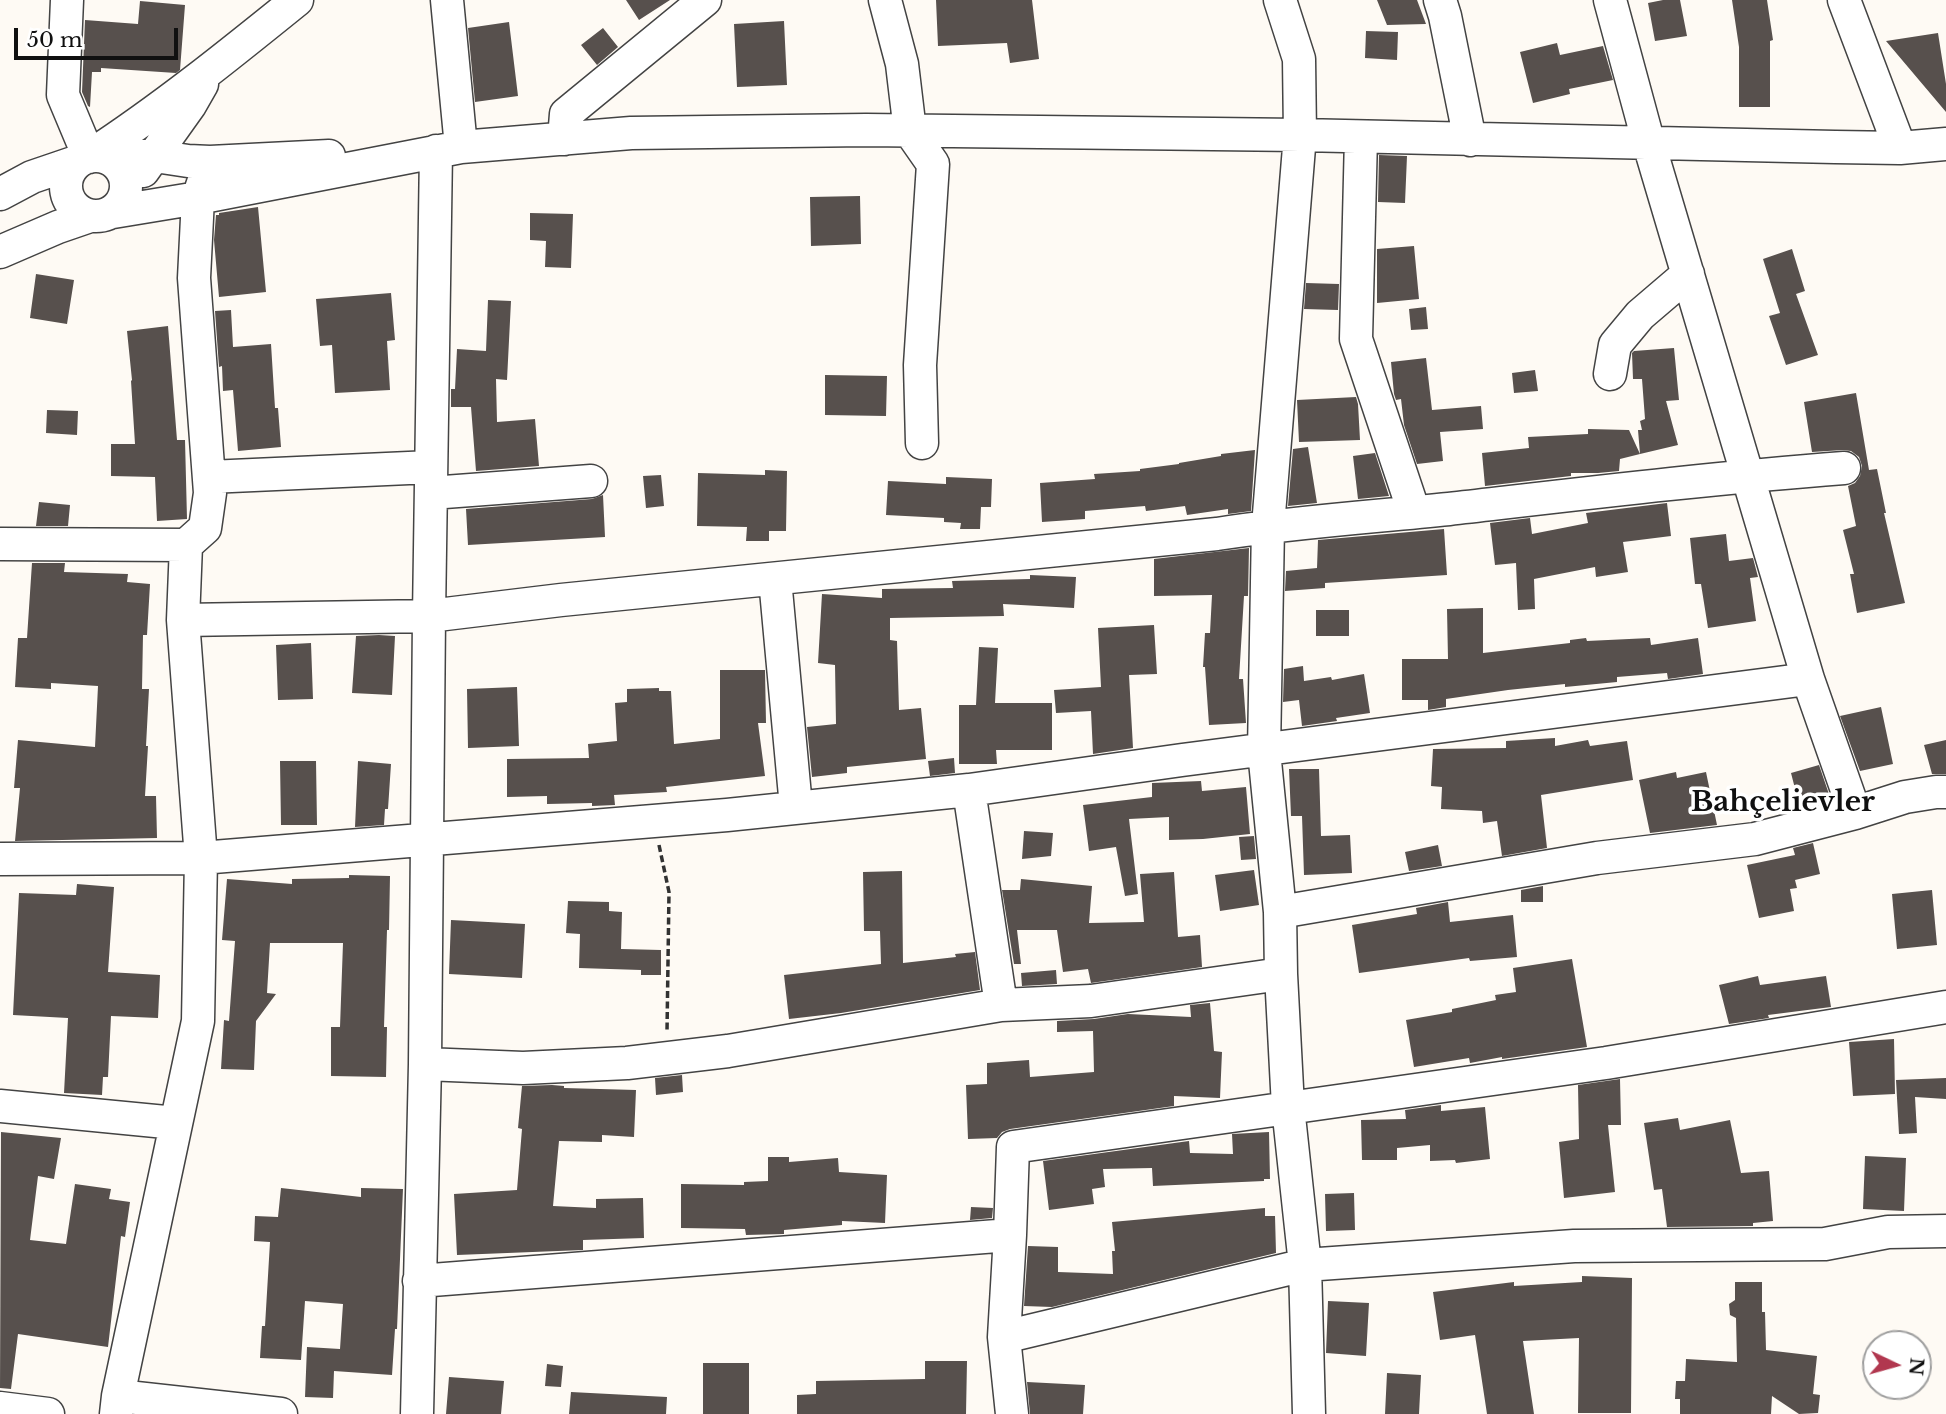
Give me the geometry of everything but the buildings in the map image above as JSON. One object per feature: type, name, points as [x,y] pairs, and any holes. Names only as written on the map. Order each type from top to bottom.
[{"type":"street","points":[[67,0],[63,95],[90,157]]},
{"type":"street","points":[[297,0],[134,127],[71,169],[66,180],[70,203],[79,211],[198,198],[449,149]]},
{"type":"street","points":[[417,1414],[425,1065],[431,480],[449,149],[447,0]]},
{"type":"street","points":[[564,139],[566,114],[705,0]]},
{"type":"street","points":[[885,0],[902,64],[910,131],[933,164],[920,365],[922,443]]},
{"type":"street","points":[[1280,0],[1299,59],[1300,135],[1268,526],[1264,751],[1280,912],[1280,974],[1288,1107],[1305,1265],[1308,1414]]},
{"type":"street","points":[[1440,0],[1469,140]]},
{"type":"street","points":[[1610,0],[1649,144],[1808,679],[1854,813]]},
{"type":"street","points":[[1844,0],[1900,148]]},
{"type":"street","points":[[0,252],[109,207],[155,156],[210,70]]},
{"type":"street","points":[[0,194],[32,177],[90,157],[155,156],[210,162],[449,149],[645,133],[910,131],[1300,135],[1900,148],[1946,144]]},
{"type":"street","points":[[1361,137],[1356,339],[1414,512]]},
{"type":"street","points":[[90,157],[113,161],[126,180],[109,207]]},
{"type":"street","points":[[0,544],[186,545],[205,528],[210,493],[194,278],[198,198],[210,162]]},
{"type":"street","points":[[1609,374],[1615,345],[1640,315],[1688,274]]},
{"type":"street","points":[[183,620],[429,616],[561,600],[1217,534],[1268,526],[1748,475],[1844,468]]},
{"type":"street","points":[[209,477],[591,481]]},
{"type":"street","points":[[186,545],[183,620],[201,858],[198,1021],[117,1405],[281,1414]]},
{"type":"street","points":[[775,579],[796,807]]},
{"type":"street","points":[[0,859],[201,858],[654,821],[969,790],[1808,679]]},
{"type":"street","points":[[969,790],[1001,1005]]},
{"type":"street","points":[[1280,912],[1597,858],[1755,839],[1905,797],[1946,792]]},
{"type":"street","points":[[425,1065],[523,1068],[627,1063],[728,1051],[1001,1005],[1091,1001],[1280,974]]},
{"type":"street","points":[[1012,1414],[1004,1337],[1013,1147],[1606,1063],[1946,1007]]},
{"type":"street","points":[[0,1106],[176,1123]]},
{"type":"street","points":[[1004,1337],[1305,1265],[1574,1246],[1825,1244],[1888,1232],[1946,1231]]},
{"type":"street","points":[[419,1281],[1010,1234]]},
{"type":"street","points":[[0,1408],[48,1414]]},
{"type":"path","points":[[654,821],[669,892],[666,1058]]},
{"type":"district","name":"Bahçelievler","points":[[1783,803]]}]
